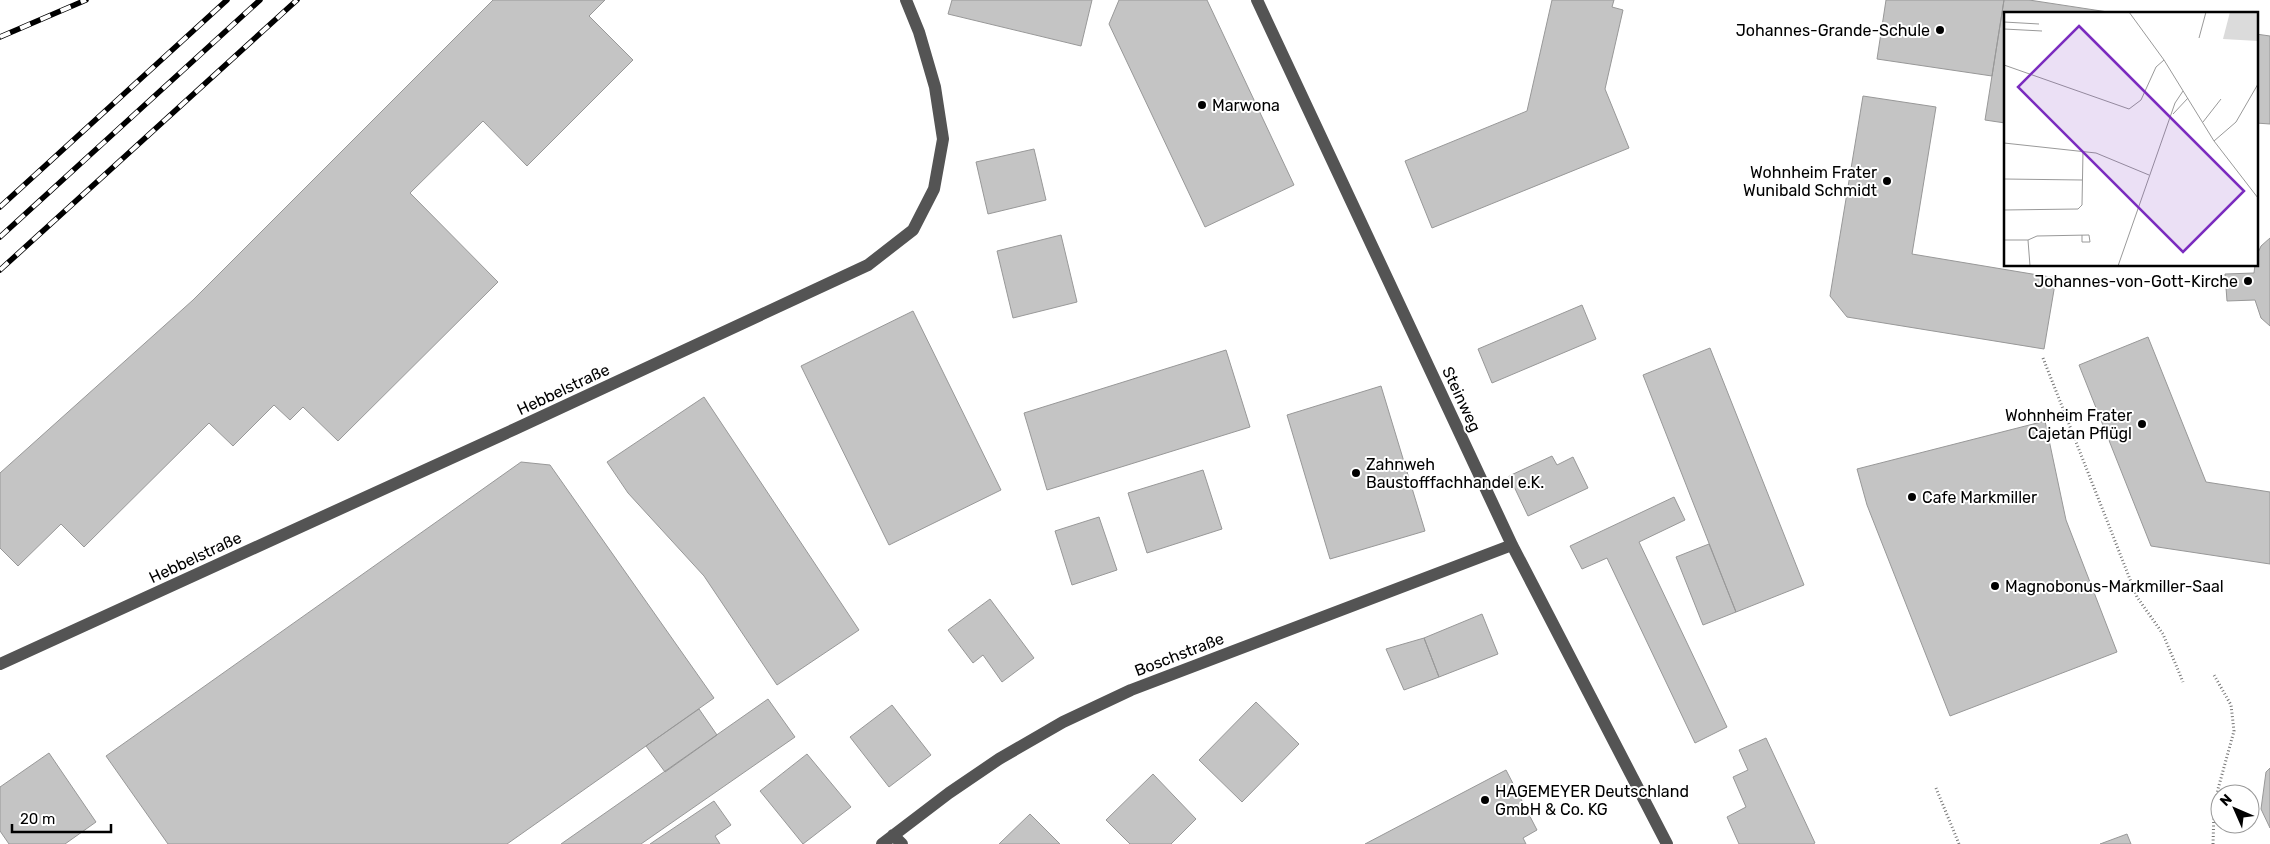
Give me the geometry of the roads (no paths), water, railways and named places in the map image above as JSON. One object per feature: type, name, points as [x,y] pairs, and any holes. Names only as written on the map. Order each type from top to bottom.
[{"type":"street","name":"Hebbelstraße","points":[[0,664],[868,265],[912,230],[934,189],[943,139],[935,87],[919,32],[906,0]]},
{"type":"street","name":"Steinweg","points":[[1257,0],[1512,545],[1667,844]]},
{"type":"street","name":"Steinweg","points":[[1262,0],[1265,16]]},
{"type":"street","name":"Boschstraße","points":[[882,844],[898,839],[949,792],[999,759],[1062,722],[1130,690],[1512,545]]},
{"type":"railway","points":[[0,37],[86,0]]},
{"type":"railway","points":[[0,207],[227,0]]},
{"type":"railway","points":[[0,237],[260,0]]},
{"type":"railway","points":[[0,270],[297,0]]},
{"type":"place","name":"Johannes-Grande-Schule","points":[[1940,30]]},
{"type":"place","name":"Marwona","points":[[1202,105]]},
{"type":"place","name":"Wohnheim Frater Wunibald Schmidt","points":[[1887,181]]},
{"type":"place","name":"Johannes-von-Gott-Kirche","points":[[2248,281]]},
{"type":"place","name":"Wohnheim Frater Cajetan Pflügl","points":[[2142,424]]},
{"type":"place","name":"Zahnweh Baustofffachhandel e.K.","points":[[1356,473]]},
{"type":"place","name":"Cafe Markmiller","points":[[1912,497]]},
{"type":"place","name":"Magnobonus-Markmiller-Saal","points":[[1995,586]]},
{"type":"place","name":"HAGEMEYER Deutschland GmbH & Co. KG","points":[[1485,800]]}]
